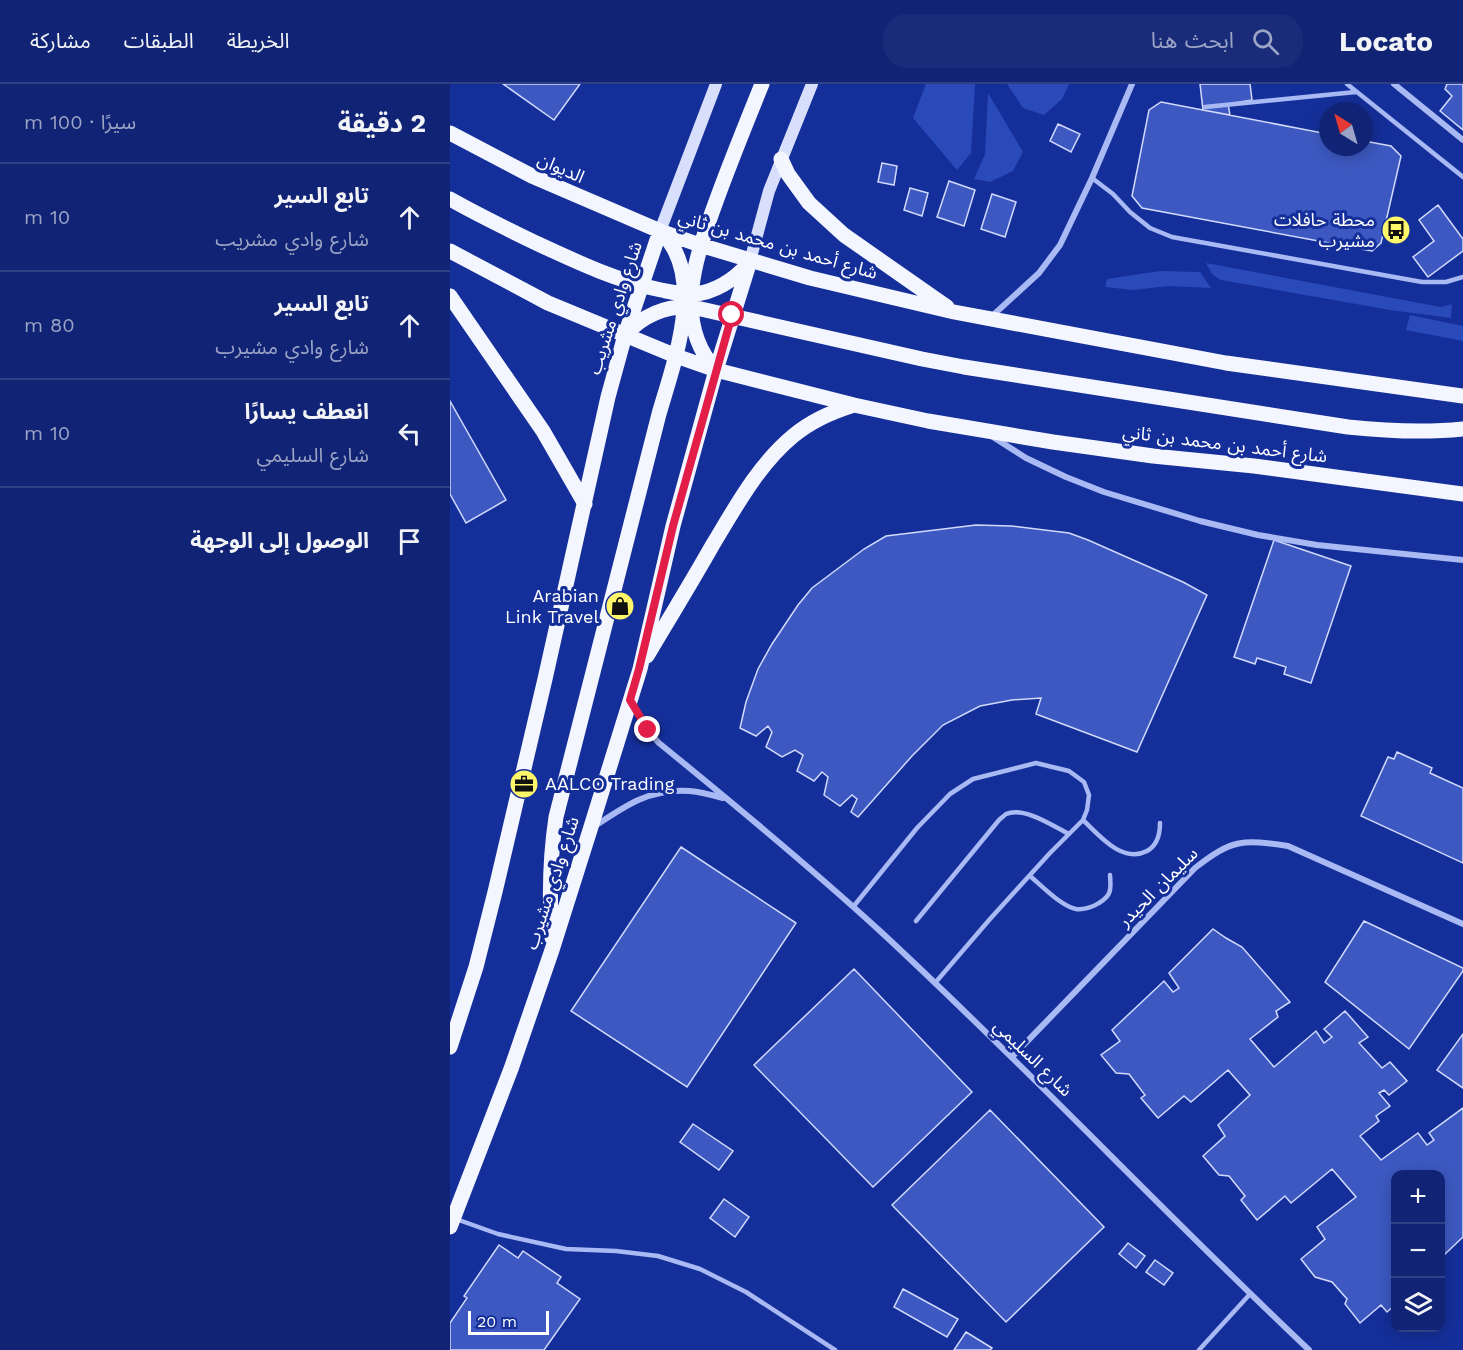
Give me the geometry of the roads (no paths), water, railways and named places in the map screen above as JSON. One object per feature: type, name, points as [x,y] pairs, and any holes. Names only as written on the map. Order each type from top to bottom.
[{"type":"main road","points":[[552,950],[550,900],[552,842],[556,817],[659,414],[676,356],[700,245],[762,84]]},
{"type":"main road","name":"الديوان","points":[[450,133],[532,176],[660,231]]},
{"type":"main road","points":[[781,159],[788,174],[809,203],[844,235],[954,312]]},
{"type":"main road","points":[[450,199],[491,221],[598,271],[732,315],[922,359],[1367,429],[1411,431],[1463,429]]},
{"type":"main road","name":"شارع أحمد بن محمد بن ثاني","points":[[660,231],[750,261],[854,290],[954,312],[1226,363],[1463,396]]},
{"type":"main road","name":"شارع وادي مشريب","points":[[585,504],[608,396],[625,335],[660,231]]},
{"type":"main road","points":[[660,231],[670,241],[682,269],[696,340],[702,354],[716,370]]},
{"type":"main road","points":[[450,251],[548,303],[625,335],[637,323],[650,315],[722,285],[750,261]]},
{"type":"main road","points":[[716,370],[750,261]]},
{"type":"main road","points":[[450,296],[543,431],[585,504],[492,903],[476,967],[450,1047]]},
{"type":"main road","name":"شارع أحمد بن محمد بن ثاني","points":[[625,335],[716,370],[928,421],[1153,456],[1254,466],[1463,494]]},
{"type":"main road","name":"شارع وادي مشيرب","points":[[452,1222],[511,1069],[590,830],[639,669],[673,526],[716,370]]},
{"type":"main road","points":[[639,669],[731,514],[763,469],[792,437],[806,427],[837,410],[854,405]]},
{"type":"street","points":[[660,231],[716,84]]},
{"type":"street","points":[[750,261],[769,191],[812,84]]},
{"type":"street","points":[[990,318],[1048,262],[1060,245],[1092,178],[1132,84]]},
{"type":"street","points":[[1394,84],[1463,141]]},
{"type":"street","name":"شارع أحمد بن محمد بن ثاني","points":[[983,430],[1026,458],[1066,477],[1104,492],[1200,521],[1258,535],[1317,545],[1463,560]]},
{"type":"street","name":"شارع السليمي","points":[[630,700],[648,730],[659,743],[814,871],[935,983],[1309,1350]]},
{"type":"street","name":"شارع السليمي","points":[[590,830],[621,809],[660,792],[691,791],[725,798]]},
{"type":"street","name":"سليمان الحيدر","points":[[1012,1058],[1195,868],[1214,853],[1234,843],[1259,842],[1288,846],[1463,924]]},
{"type":"lane","points":[[1347,84],[1463,177]]},
{"type":"lane","points":[[1205,107],[1356,92]]},
{"type":"lane","points":[[1092,178],[1150,228],[1172,237],[1422,282],[1446,282],[1463,277]]},
{"type":"lane","points":[[853,907],[917,828],[950,795],[974,779],[1036,763],[1069,771],[1084,782],[1089,795],[1083,820],[990,919],[935,983]]},
{"type":"lane","points":[[916,921],[1006,814],[1029,814],[1069,834]]},
{"type":"lane","points":[[1083,820],[1108,843],[1123,853],[1131,855],[1141,854],[1154,846],[1160,835],[1160,823]]},
{"type":"lane","points":[[1030,876],[1061,902],[1075,909],[1083,909],[1096,905],[1107,897],[1111,890],[1110,875]]},
{"type":"lane","points":[[452,1222],[566,1249],[658,1256],[700,1269],[746,1292],[835,1350]]},
{"type":"lane","points":[[1199,1350],[1250,1294]]},
{"type":"place","name":"محطة حافلات مشيرب","points":[[1396,230]]},
{"type":"place","name":"Arabian Link Travel","points":[[620,606]]},
{"type":"place","name":"AALCO Trading","points":[[524,784]]}]
